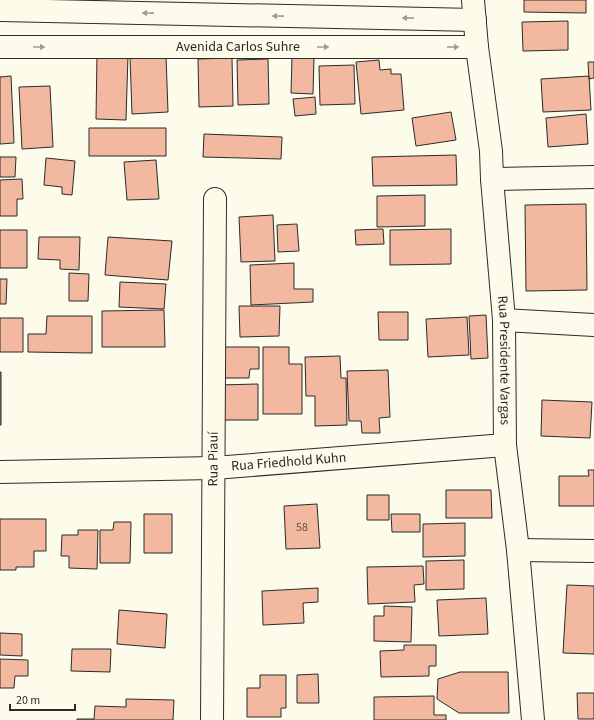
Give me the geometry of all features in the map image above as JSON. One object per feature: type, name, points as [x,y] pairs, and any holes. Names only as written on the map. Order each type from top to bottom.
[{"type":"street","points":[[0,10],[474,10]]},
{"type":"street","name":"Rua Presidente Vargas","points":[[474,10],[477,47],[492,151],[492,179],[504,320],[505,445],[518,550],[533,720]]},
{"type":"street","name":"Avenida Carlos Suhre","points":[[0,47],[477,47]]},
{"type":"street","points":[[492,179],[594,177]]},
{"type":"street","name":"Rua Piauí","points":[[212,720],[215,199]]},
{"type":"street","points":[[504,320],[594,326]]},
{"type":"street","name":"Rua Friedhold Kuhn","points":[[0,472],[214,468],[505,445]]},
{"type":"street","points":[[518,550],[594,551]]},
{"type":"building","points":[[524,0],[586,0],[586,13],[524,12]]},
{"type":"building","points":[[568,21],[568,50],[523,51],[522,22]]},
{"type":"building","points":[[97,54],[128,55],[126,120],[96,119]]},
{"type":"building","points":[[166,55],[168,112],[132,114],[130,57]]},
{"type":"building","points":[[292,57],[314,58],[313,94],[291,93]]},
{"type":"building","points":[[232,58],[233,106],[199,107],[198,59]]},
{"type":"building","points":[[268,59],[269,104],[238,105],[237,60]]},
{"type":"building","points":[[379,60],[380,70],[391,69],[391,74],[401,74],[404,110],[361,114],[356,62]]},
{"type":"building","points":[[588,62],[594,62],[594,78],[589,79]]},
{"type":"building","points":[[354,65],[355,104],[320,105],[319,66]]},
{"type":"building","points":[[11,76],[14,143],[0,144],[0,77]]},
{"type":"building","points":[[589,76],[591,110],[543,112],[541,79]]},
{"type":"building","points":[[50,86],[53,147],[22,149],[19,87]]},
{"type":"building","points":[[315,97],[316,114],[295,116],[293,99]]},
{"type":"building","points":[[451,112],[456,140],[416,146],[412,118]]},
{"type":"building","points":[[586,114],[588,144],[548,147],[546,118]]},
{"type":"building","points":[[89,128],[166,128],[166,156],[89,156]]},
{"type":"building","points":[[204,134],[282,137],[281,159],[203,157]]},
{"type":"building","points":[[456,155],[457,185],[373,186],[372,157]]},
{"type":"building","points":[[0,157],[16,157],[15,177],[0,177]]},
{"type":"building","points":[[46,158],[75,161],[72,195],[62,194],[62,187],[44,185]]},
{"type":"building","points":[[156,160],[159,199],[127,200],[124,162]]},
{"type":"building","points":[[22,179],[23,199],[17,199],[17,216],[0,216],[0,180]]},
{"type":"building","points":[[425,195],[425,226],[377,227],[377,196]]},
{"type":"building","points":[[586,204],[587,290],[526,291],[525,205]]},
{"type":"building","points":[[273,215],[275,261],[241,262],[239,217]]},
{"type":"building","points":[[297,224],[299,251],[278,252],[277,225]]},
{"type":"building","points":[[383,229],[384,244],[356,245],[355,230]]},
{"type":"building","points":[[451,229],[451,264],[390,265],[390,230]]},
{"type":"building","points":[[0,230],[27,230],[27,268],[0,268]]},
{"type":"building","points":[[39,237],[80,237],[79,270],[60,269],[60,260],[38,259]]},
{"type":"building","points":[[108,237],[172,241],[168,280],[105,275]]},
{"type":"building","points":[[294,263],[294,289],[313,289],[313,302],[251,305],[250,265]]},
{"type":"building","points":[[69,273],[89,274],[88,301],[69,301]]},
{"type":"building","points":[[0,279],[7,279],[6,304],[0,304]]},
{"type":"building","points":[[120,282],[166,284],[164,309],[119,307]]},
{"type":"building","points":[[239,306],[280,306],[279,336],[240,337]]},
{"type":"building","points":[[164,310],[165,347],[102,347],[102,311]]},
{"type":"building","points":[[378,312],[408,312],[408,340],[379,340]]},
{"type":"building","points":[[486,315],[488,358],[471,359],[469,316]]},
{"type":"building","points":[[47,316],[92,316],[92,353],[28,352],[28,334],[46,334]]},
{"type":"building","points":[[467,317],[469,355],[428,357],[426,319]]},
{"type":"building","points":[[0,318],[23,318],[23,352],[0,352]]},
{"type":"building","points":[[223,347],[259,347],[259,369],[250,369],[249,378],[223,378]]},
{"type":"building","points":[[263,347],[289,347],[289,364],[302,364],[302,414],[263,414]]},
{"type":"building","points":[[340,356],[341,378],[346,378],[347,425],[315,426],[315,396],[306,396],[305,357]]},
{"type":"building","points":[[388,370],[390,417],[379,418],[380,433],[362,433],[361,421],[349,421],[347,371]]},
{"type":"building","points":[[1,372],[1,425],[0,425]]},
{"type":"building","points":[[258,384],[258,420],[219,420],[219,385]]},
{"type":"building","points":[[542,400],[592,402],[590,438],[541,436]]},
{"type":"building","points":[[588,470],[594,470],[594,506],[559,506],[559,476],[589,476]]},
{"type":"building","points":[[446,490],[491,490],[492,518],[446,518]]},
{"type":"building","points":[[367,495],[389,495],[389,520],[367,520]]},
{"type":"building","points":[[317,504],[320,548],[286,549],[284,506]]},
{"type":"building","points":[[144,514],[172,514],[172,553],[144,553]]},
{"type":"building","points":[[391,514],[420,514],[420,532],[392,532]]},
{"type":"building","points":[[0,519],[46,519],[46,551],[34,551],[34,567],[16,567],[16,570],[0,570]]},
{"type":"building","points":[[114,522],[131,522],[130,563],[100,563],[100,530],[113,530]]},
{"type":"building","points":[[465,523],[465,556],[423,557],[423,524]]},
{"type":"building","points":[[78,530],[98,530],[97,569],[69,568],[69,556],[61,556],[62,535],[78,535]]},
{"type":"building","points":[[464,560],[464,589],[426,590],[426,561]]},
{"type":"building","points":[[423,566],[424,584],[414,585],[415,602],[368,604],[367,567]]},
{"type":"building","points":[[567,585],[594,586],[594,654],[563,653]]},
{"type":"building","points":[[318,588],[318,602],[303,603],[304,623],[263,625],[262,591]]},
{"type":"building","points":[[486,598],[488,634],[439,636],[437,600]]},
{"type":"building","points":[[384,606],[412,607],[411,642],[374,641],[374,616],[384,616]]},
{"type":"building","points":[[119,610],[167,614],[165,648],[117,644]]},
{"type":"building","points":[[0,633],[22,634],[22,656],[0,655]]},
{"type":"building","points":[[404,645],[436,645],[436,666],[429,666],[429,676],[381,677],[380,651],[404,650]]},
{"type":"building","points":[[72,649],[111,649],[110,672],[71,671]]},
{"type":"building","points":[[0,659],[28,660],[28,676],[15,676],[14,688],[0,688]]},
{"type":"building","points":[[460,672],[508,672],[509,713],[459,713],[437,699],[438,679]]},
{"type":"building","points":[[318,674],[319,703],[297,703],[297,675]]},
{"type":"building","points":[[260,675],[286,675],[286,708],[281,708],[281,717],[247,717],[247,688],[260,688]]},
{"type":"building","points":[[577,693],[594,693],[594,719],[578,719]]},
{"type":"building","points":[[434,696],[434,715],[446,715],[446,720],[374,720],[374,697]]},
{"type":"building","points":[[126,699],[174,700],[173,720],[77,720],[94,719],[95,706],[126,707]]}]
